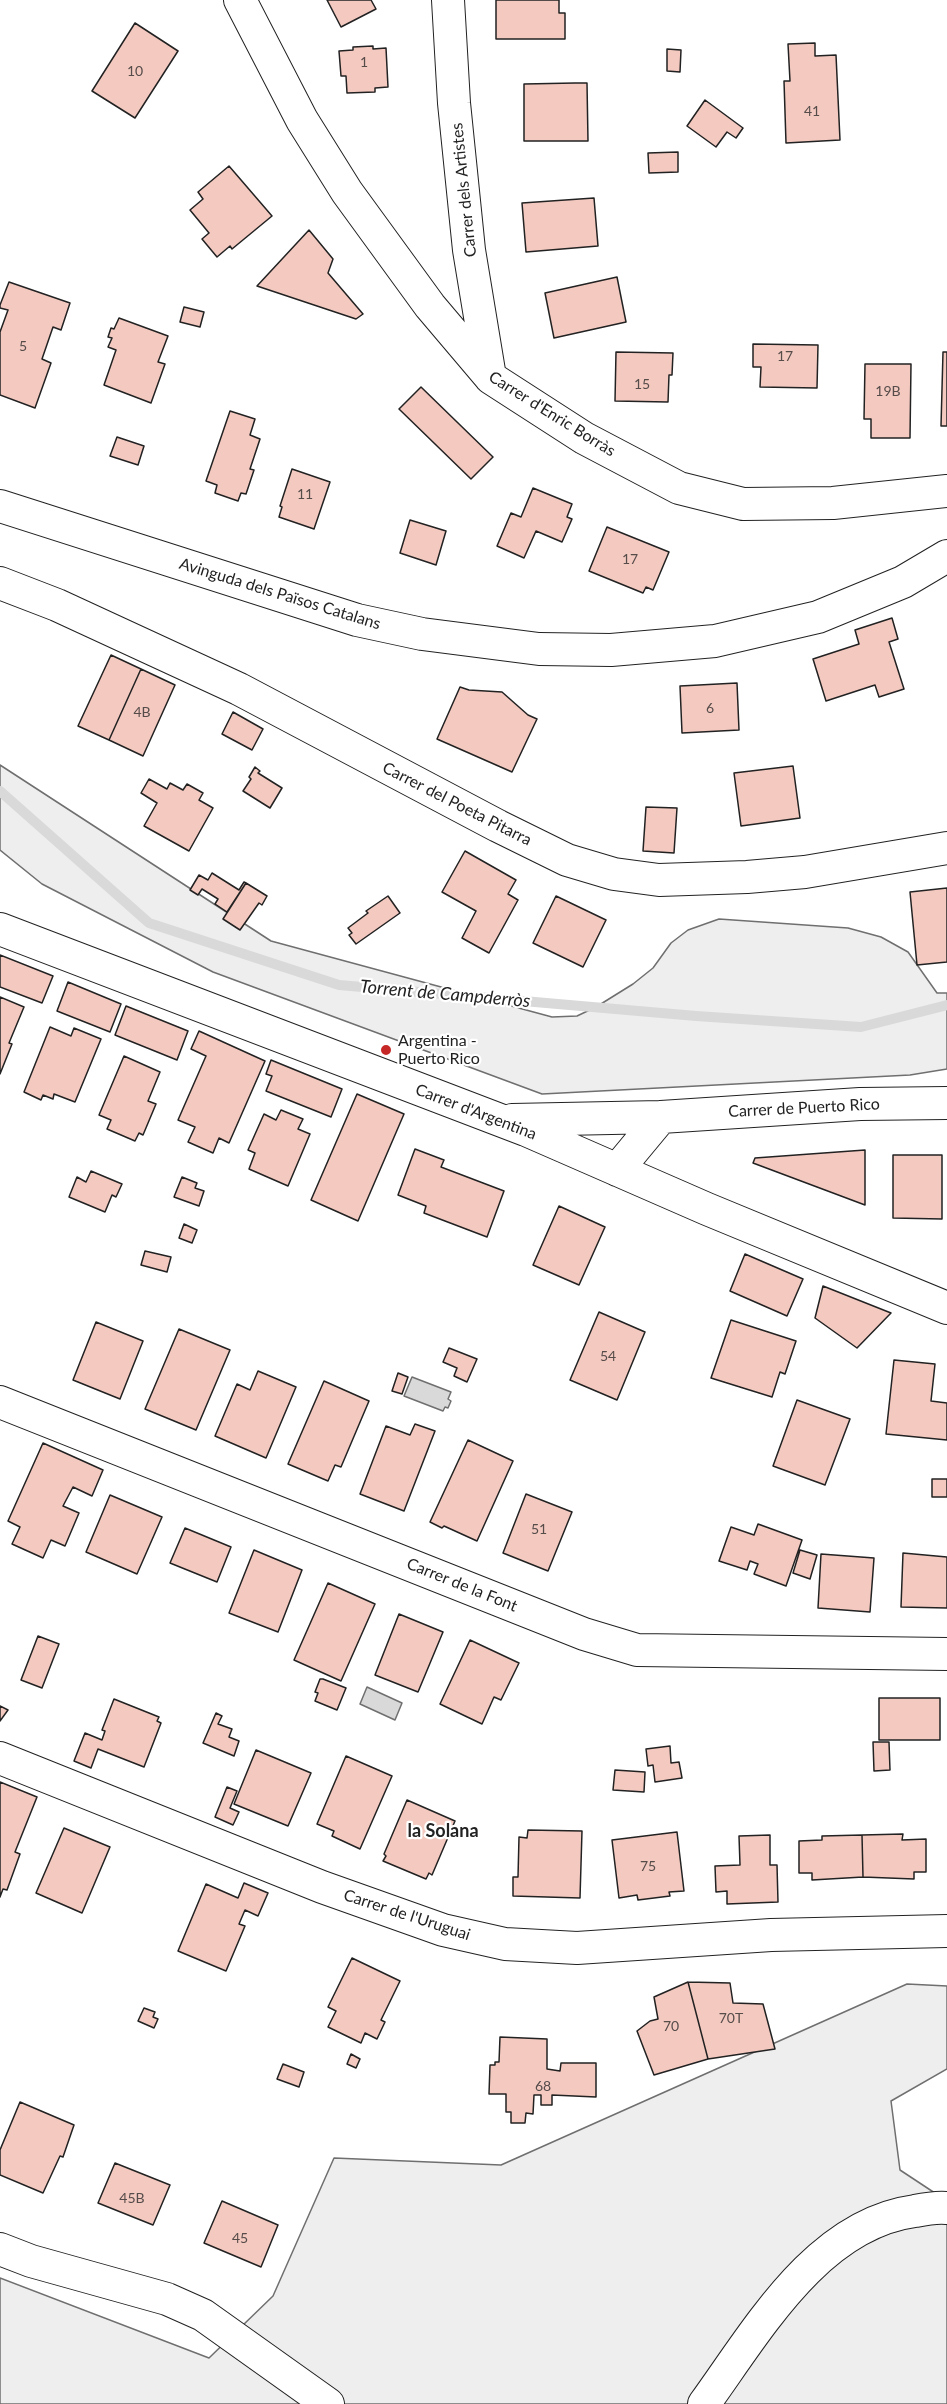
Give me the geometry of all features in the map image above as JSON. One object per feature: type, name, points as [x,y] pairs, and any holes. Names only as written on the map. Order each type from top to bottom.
[{"type":"street","name":"Carrer d'Enric Borràs","points":[[240,0],[302,120],[347,192],[430,306],[490,378],[584,438],[679,488],[743,504],[833,503],[947,491]]},
{"type":"street","name":"Carrer dels Artistes","points":[[448,0],[454,103],[469,250],[490,378]]},
{"type":"street","name":"Avinguda dels Països Catalans","points":[[0,506],[357,620],[422,634],[539,649],[611,650],[715,641],[818,617],[903,582],[947,556]]},
{"type":"street","name":"Carrer del Poeta Pitarra","points":[[0,583],[57,605],[239,689],[488,821],[567,860],[614,874],[659,880],[747,877],[805,872],[947,848]]},
{"type":"street","name":"Carrer d'Argentina","points":[[0,929],[499,1120],[947,1308]]},
{"type":"street","name":"Carrer de Puerto Rico","points":[[499,1120],[661,1117],[860,1104],[947,1103]]},
{"type":"street","points":[[617,1170],[661,1117]]},
{"type":"street","name":"Carrer de la Font","points":[[0,1402],[584,1634],[637,1650],[947,1654]]},
{"type":"street","name":"Carrer de l'Uruguai","points":[[0,1758],[321,1887],[443,1930],[505,1944],[576,1948],[771,1935],[947,1931]]},
{"type":"street","points":[[704,2404],[788,2290],[825,2254],[860,2227],[896,2214],[947,2208]]},
{"type":"street","points":[[0,2249],[31,2261],[167,2299],[203,2315],[328,2404]]},
{"type":"shaded area","points":[[0,765],[271,941],[552,1017],[577,1016],[596,1007],[633,984],[653,968],[671,943],[688,930],[719,919],[848,928],[881,937],[908,952],[937,993],[947,993],[947,1069],[910,1075],[542,1094],[213,972],[42,884],[0,850]]},
{"type":"shaded area","points":[[412,1377],[451,1392],[448,1408],[445,1407],[443,1411],[404,1396]]},
{"type":"shaded area","points":[[367,1687],[402,1703],[395,1720],[360,1704]]},
{"type":"shaded area","points":[[907,1984],[947,1986],[947,2069],[891,2101],[900,2170],[947,2201],[947,2404],[0,2404],[0,2278],[209,2358],[273,2296],[334,2158],[501,2165]]},
{"type":"building","points":[[327,0],[371,0],[376,9],[341,27]]},
{"type":"building","points":[[496,0],[559,0],[559,13],[565,13],[565,39],[496,39]]},
{"type":"building","points":[[135,23],[178,51],[135,118],[92,91]]},
{"type":"building","points":[[815,43],[815,56],[836,55],[840,140],[786,143],[784,81],[790,81],[788,44]]},
{"type":"building","points":[[373,46],[373,49],[386,48],[388,87],[375,88],[375,92],[347,93],[346,76],[341,76],[339,51],[353,50],[353,47]]},
{"type":"building","points":[[667,49],[681,50],[680,72],[667,71]]},
{"type":"building","points":[[587,83],[588,141],[524,141],[524,84]]},
{"type":"building","points":[[705,100],[743,128],[736,138],[727,132],[716,147],[687,126]]},
{"type":"building","points":[[678,152],[678,172],[649,173],[648,153]]},
{"type":"building","points":[[229,166],[272,216],[232,249],[230,246],[217,257],[202,239],[209,233],[190,210],[203,199],[198,192]]},
{"type":"building","points":[[594,198],[598,246],[526,252],[522,203]]},
{"type":"building","points":[[309,230],[333,259],[328,273],[363,314],[356,319],[257,286]]},
{"type":"building","points":[[617,277],[626,322],[554,338],[545,293]]},
{"type":"building","points":[[9,282],[70,303],[61,330],[53,327],[42,359],[51,363],[35,408],[0,395],[0,332],[8,310],[0,308],[0,305]]},
{"type":"building","points":[[184,307],[204,312],[200,327],[180,322]]},
{"type":"building","points":[[119,318],[168,336],[158,362],[165,364],[151,403],[104,385],[116,350],[108,347],[112,338],[108,337],[111,328],[114,329]]},
{"type":"building","points":[[753,344],[818,345],[817,388],[760,387],[761,367],[753,367]]},
{"type":"building","points":[[616,352],[673,353],[668,402],[615,401]]},
{"type":"building","points":[[943,352],[947,352],[947,426],[941,426]]},
{"type":"building","points":[[865,364],[911,364],[910,438],[871,438],[871,419],[864,419]]},
{"type":"building","points":[[421,387],[493,457],[471,479],[399,409]]},
{"type":"building","points":[[230,411],[255,419],[250,435],[260,439],[250,469],[254,470],[246,494],[241,493],[238,501],[215,493],[217,485],[206,481]]},
{"type":"building","points":[[117,437],[144,446],[138,465],[110,456]]},
{"type":"building","points":[[292,469],[330,482],[314,529],[279,517],[282,507],[280,506]]},
{"type":"building","points":[[533,488],[572,504],[567,517],[572,519],[562,542],[536,531],[524,558],[497,546],[511,513],[521,517]]},
{"type":"building","points":[[410,520],[446,531],[436,565],[400,553]]},
{"type":"building","points":[[607,527],[669,552],[653,590],[646,587],[643,593],[589,571]]},
{"type":"building","points":[[892,618],[898,639],[889,642],[904,689],[879,697],[875,685],[826,701],[813,659],[859,644],[855,630]]},
{"type":"building","points":[[111,655],[141,669],[109,740],[78,726]]},
{"type":"building","points":[[141,669],[175,685],[143,756],[109,740]]},
{"type":"building","points":[[737,683],[739,730],[682,733],[680,686]]},
{"type":"building","points":[[460,687],[469,690],[502,692],[528,715],[537,719],[512,772],[437,739]]},
{"type":"building","points":[[233,712],[263,729],[252,750],[222,734]]},
{"type":"building","points":[[793,766],[800,818],[741,826],[734,773]]},
{"type":"building","points":[[255,767],[260,771],[258,773],[282,788],[270,808],[243,791]]},
{"type":"building","points":[[149,779],[167,789],[170,783],[183,790],[187,784],[203,793],[199,800],[213,808],[189,851],[144,826],[157,803],[141,793]]},
{"type":"building","points":[[646,807],[677,808],[674,853],[643,851]]},
{"type":"building","points":[[465,851],[516,880],[508,894],[518,900],[489,953],[462,938],[476,911],[442,892]]},
{"type":"building","points":[[212,873],[239,890],[244,882],[246,883],[227,912],[215,904],[218,899],[202,889],[198,895],[190,890],[199,875],[208,880]]},
{"type":"building","points":[[246,883],[267,896],[262,905],[259,903],[240,930],[223,919]]},
{"type":"building","points":[[947,888],[947,962],[917,965],[910,892]]},
{"type":"building","points":[[388,896],[400,913],[356,944],[349,935],[352,933],[348,928],[368,913],[366,911]]},
{"type":"building","points":[[556,896],[606,920],[583,967],[533,943]]},
{"type":"building","points":[[0,955],[53,976],[42,1003],[0,987]]},
{"type":"building","points":[[68,982],[121,1004],[110,1032],[57,1011]]},
{"type":"building","points":[[0,997],[24,1007],[9,1043],[12,1044],[0,1074]]},
{"type":"building","points":[[126,1006],[188,1031],[177,1060],[115,1035]]},
{"type":"building","points":[[50,1027],[71,1036],[74,1028],[101,1039],[75,1102],[54,1094],[53,1099],[43,1095],[41,1100],[24,1092]]},
{"type":"building","points":[[199,1031],[265,1061],[229,1143],[219,1138],[213,1153],[188,1142],[195,1127],[178,1120],[206,1056],[191,1049]]},
{"type":"building","points":[[124,1056],[160,1072],[148,1101],[156,1104],[143,1135],[139,1133],[135,1141],[107,1129],[111,1120],[99,1115]]},
{"type":"building","points":[[271,1060],[342,1089],[331,1117],[266,1091],[272,1076],[266,1074]]},
{"type":"building","points":[[357,1094],[404,1114],[358,1221],[311,1200]]},
{"type":"building","points":[[281,1110],[303,1119],[298,1129],[310,1134],[288,1186],[249,1169],[255,1153],[248,1150],[264,1114],[276,1120]]},
{"type":"building","points":[[415,1149],[444,1160],[441,1167],[504,1191],[487,1237],[424,1213],[426,1206],[398,1195]]},
{"type":"building","points":[[865,1150],[865,1205],[753,1163],[755,1158]]},
{"type":"building","points":[[893,1155],[942,1155],[942,1219],[893,1218]]},
{"type":"building","points":[[91,1171],[122,1184],[116,1197],[112,1195],[105,1212],[69,1197],[77,1177],[86,1182]]},
{"type":"building","points":[[182,1177],[197,1183],[195,1188],[204,1191],[199,1206],[174,1197]]},
{"type":"building","points":[[559,1206],[605,1227],[579,1285],[533,1265]]},
{"type":"building","points":[[184,1224],[197,1230],[192,1243],[179,1238]]},
{"type":"building","points":[[145,1251],[171,1257],[167,1272],[141,1265]]},
{"type":"building","points":[[745,1254],[803,1279],[787,1316],[730,1291]]},
{"type":"building","points":[[823,1286],[891,1313],[857,1348],[815,1318]]},
{"type":"building","points":[[599,1312],[645,1332],[617,1400],[570,1380]]},
{"type":"building","points":[[731,1320],[796,1341],[785,1374],[780,1372],[772,1397],[711,1378]]},
{"type":"building","points":[[96,1322],[143,1341],[120,1399],[73,1380]]},
{"type":"building","points":[[179,1329],[230,1350],[196,1430],[145,1409]]},
{"type":"building","points":[[449,1348],[477,1359],[467,1382],[454,1376],[457,1368],[443,1362]]},
{"type":"building","points":[[894,1360],[935,1364],[931,1401],[947,1403],[947,1440],[886,1434]]},
{"type":"building","points":[[258,1371],[296,1387],[266,1458],[215,1436],[237,1384],[250,1390]]},
{"type":"building","points":[[398,1373],[408,1377],[402,1394],[392,1391]]},
{"type":"building","points":[[324,1381],[369,1401],[341,1467],[335,1465],[328,1481],[288,1464]]},
{"type":"building","points":[[797,1400],[850,1419],[825,1485],[773,1466]]},
{"type":"building","points":[[415,1424],[435,1431],[404,1511],[360,1494],[386,1426],[410,1435]]},
{"type":"building","points":[[468,1440],[513,1461],[477,1541],[430,1522]]},
{"type":"building","points":[[43,1443],[103,1470],[92,1496],[73,1487],[63,1506],[79,1513],[65,1546],[51,1540],[43,1558],[12,1544],[20,1527],[8,1521]]},
{"type":"building","points":[[932,1479],[947,1479],[947,1497],[932,1497]]},
{"type":"building","points":[[526,1494],[572,1512],[548,1571],[503,1553]]},
{"type":"building","points":[[110,1495],[162,1517],[137,1574],[86,1552]]},
{"type":"building","points":[[758,1524],[802,1540],[786,1586],[754,1574],[758,1564],[750,1561],[747,1570],[719,1561],[731,1527],[754,1535]]},
{"type":"building","points":[[185,1528],[231,1547],[217,1582],[170,1563]]},
{"type":"building","points":[[254,1550],[302,1570],[278,1632],[229,1613]]},
{"type":"building","points":[[800,1550],[817,1555],[810,1579],[793,1573]]},
{"type":"building","points":[[903,1553],[947,1557],[947,1608],[901,1607]]},
{"type":"building","points":[[821,1554],[874,1558],[870,1612],[818,1608]]},
{"type":"building","points":[[328,1583],[375,1604],[341,1681],[294,1660]]},
{"type":"building","points":[[399,1614],[443,1632],[418,1692],[375,1675]]},
{"type":"building","points":[[38,1636],[59,1644],[42,1688],[21,1680]]},
{"type":"building","points":[[470,1640],[519,1663],[501,1700],[494,1697],[482,1724],[440,1704]]},
{"type":"building","points":[[320,1679],[346,1688],[337,1710],[315,1701],[318,1693],[315,1692]]},
{"type":"building","points":[[879,1698],[940,1698],[940,1740],[879,1740]]},
{"type":"building","points":[[114,1699],[159,1717],[157,1721],[161,1723],[144,1767],[98,1749],[91,1768],[74,1761],[85,1733],[102,1740],[105,1731],[102,1730]]},
{"type":"building","points":[[0,1706],[8,1710],[0,1721]]},
{"type":"building","points":[[216,1713],[222,1716],[218,1724],[232,1729],[229,1737],[239,1741],[234,1756],[203,1743]]},
{"type":"building","points":[[873,1742],[889,1742],[890,1770],[874,1771]]},
{"type":"building","points":[[670,1746],[671,1763],[679,1762],[682,1778],[655,1782],[653,1765],[648,1766],[646,1749]]},
{"type":"building","points":[[256,1750],[311,1773],[288,1826],[234,1804]]},
{"type":"building","points":[[346,1756],[392,1776],[360,1849],[332,1836],[334,1831],[317,1824]]},
{"type":"building","points":[[615,1770],[645,1772],[644,1792],[613,1790]]},
{"type":"building","points":[[0,1782],[37,1797],[15,1852],[20,1854],[7,1890],[3,1889],[0,1897]]},
{"type":"building","points":[[227,1787],[237,1791],[230,1808],[239,1812],[233,1825],[215,1817]]},
{"type":"building","points":[[407,1800],[455,1821],[432,1875],[429,1873],[426,1879],[383,1861]]},
{"type":"building","points":[[64,1828],[110,1847],[82,1913],[36,1893]]},
{"type":"building","points":[[528,1830],[582,1831],[580,1898],[513,1896],[513,1877],[518,1877],[519,1837],[527,1838]]},
{"type":"building","points":[[677,1832],[684,1891],[669,1892],[670,1896],[638,1900],[637,1895],[619,1898],[612,1840]]},
{"type":"building","points":[[903,1834],[902,1840],[926,1839],[926,1872],[914,1872],[914,1879],[863,1877],[862,1835]]},
{"type":"building","points":[[770,1835],[770,1865],[777,1865],[778,1902],[727,1904],[727,1891],[716,1892],[715,1866],[740,1865],[739,1836]]},
{"type":"building","points":[[862,1835],[863,1877],[812,1880],[812,1873],[799,1873],[799,1841],[822,1840],[822,1836]]},
{"type":"building","points":[[244,1883],[268,1893],[258,1916],[245,1910],[239,1924],[245,1926],[226,1971],[178,1951],[206,1884],[238,1898]]},
{"type":"building","points":[[352,1958],[400,1981],[381,2020],[385,2022],[377,2039],[365,2033],[361,2043],[328,2027],[336,2011],[328,2007]]},
{"type":"building","points":[[688,1982],[730,1983],[733,2003],[763,2004],[775,2049],[708,2059]]},
{"type":"building","points":[[688,1982],[708,2059],[654,2075],[637,2031],[650,2021],[658,2019],[654,1997]]},
{"type":"building","points":[[144,2008],[155,2012],[153,2017],[158,2019],[154,2028],[138,2021]]},
{"type":"building","points":[[500,2037],[547,2039],[547,2069],[560,2071],[561,2063],[596,2063],[596,2097],[552,2095],[552,2105],[541,2105],[541,2095],[534,2095],[533,2114],[526,2113],[525,2123],[511,2123],[511,2112],[506,2112],[506,2094],[489,2094],[490,2065],[499,2062]]},
{"type":"building","points":[[351,2054],[360,2059],[356,2068],[347,2064]]},
{"type":"building","points":[[283,2064],[304,2072],[299,2087],[277,2079]]},
{"type":"building","points":[[20,2102],[74,2125],[63,2157],[60,2156],[43,2193],[0,2175],[0,2150]]},
{"type":"building","points":[[115,2163],[170,2185],[153,2225],[98,2203]]},
{"type":"building","points":[[222,2201],[278,2225],[261,2267],[204,2243]]},
{"type":"waterway","name":"Torrent de Campderròs","points":[[0,791],[149,923],[339,985],[696,1016],[861,1027],[947,1005]]},
{"type":"place","name":"Argentina - Puerto Rico","points":[[386,1050]]},
{"type":"district","name":"la Solana","points":[[443,1831]]}]
